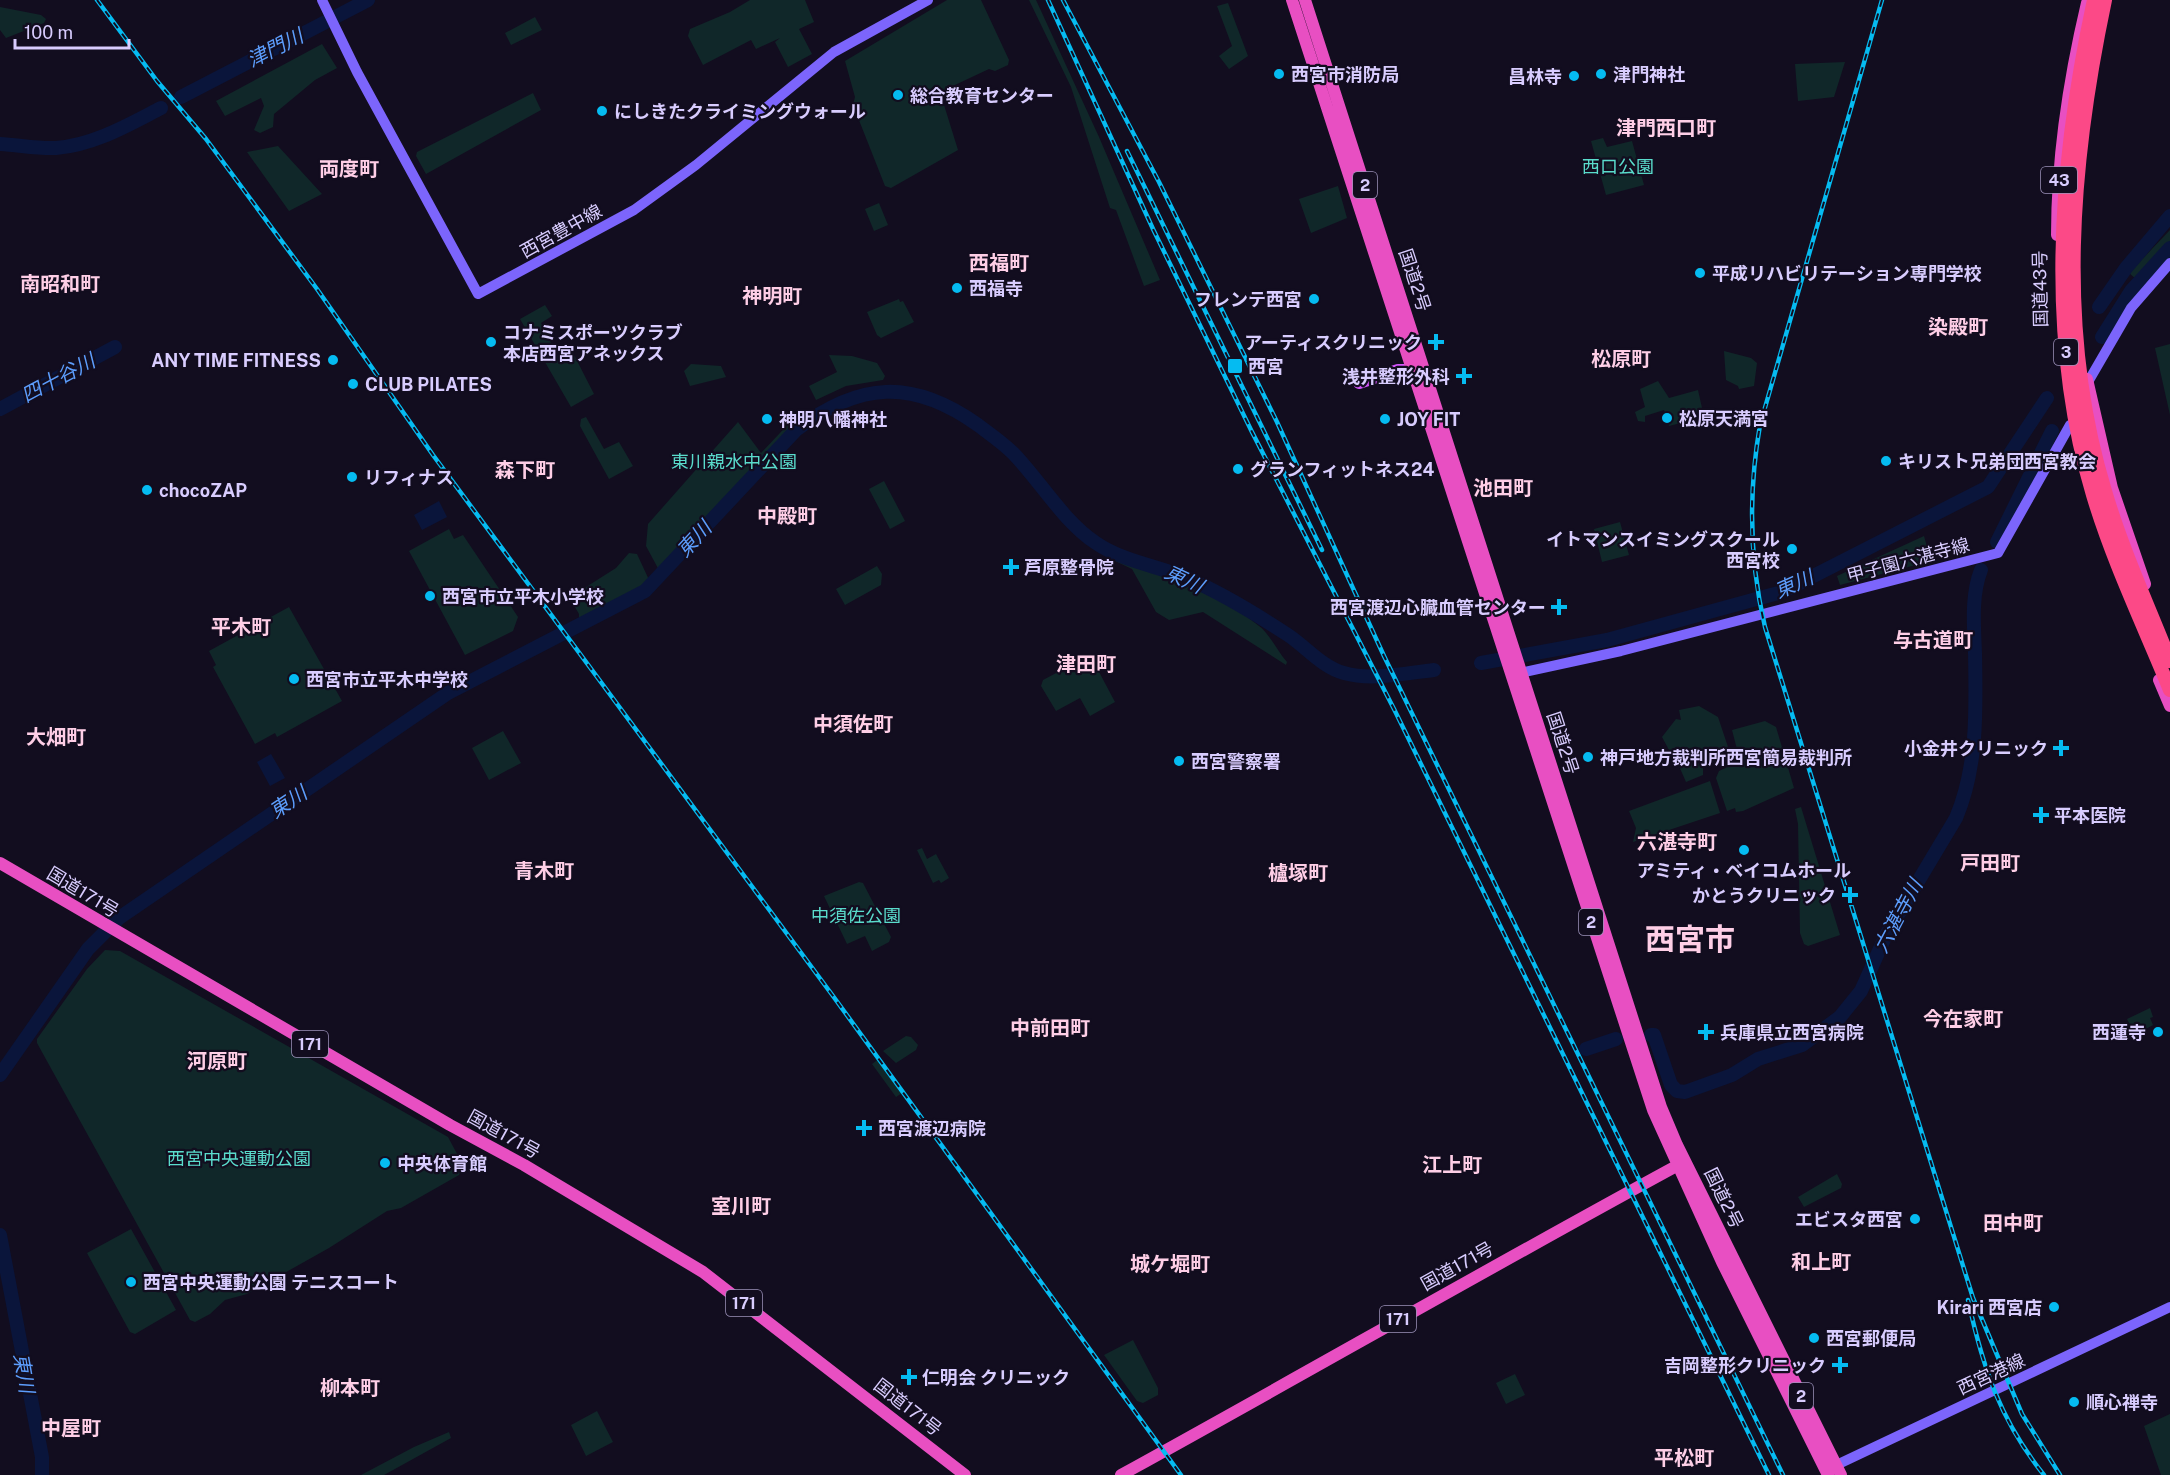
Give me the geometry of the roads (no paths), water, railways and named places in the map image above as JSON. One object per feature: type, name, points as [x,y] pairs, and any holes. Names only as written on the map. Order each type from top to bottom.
[{"type":"highway","name":"国道2号","points":[[1292,0],[1412,370],[1508,651]]},
{"type":"highway","name":"国道2号","points":[[1305,0],[1425,370],[1508,651],[1653,1110],[1682,1164],[1832,1471]]},
{"type":"highway","name":"国道43号","points":[[2088,0],[2071,70],[2062,136],[2057,217],[2060,348],[2070,425],[2097,526],[2128,609],[2170,706]]},
{"type":"highway","name":"3","points":[[2094,0],[2078,74],[2067,162],[2063,272],[2068,374],[2083,457],[2093,496],[2170,690]]},
{"type":"highway","name":"3","points":[[2104,0],[2087,90],[2078,164],[2073,272],[2079,371],[2105,491],[2170,661]]},
{"type":"highway","name":"43","points":[[2110,0],[2086,131],[2079,210],[2081,324],[2088,382],[2112,488],[2170,648]]},
{"type":"highway","name":"国道171号","points":[[0,863],[114,931],[524,1165],[703,1272],[965,1475]]},
{"type":"highway","name":"国道171号","points":[[1121,1475],[1546,1236],[1682,1164]]},
{"type":"main road","name":"西宮豊中線","points":[[322,0],[334,27],[478,294],[634,210],[694,166],[834,52],[928,0]]},
{"type":"main road","points":[[2088,382],[2131,308],[2170,263]]},
{"type":"main road","points":[[1360,386],[1412,370],[1425,370]]},
{"type":"main road","name":"甲子園六湛寺線","points":[[1514,670],[1620,651],[1998,553],[2070,425]]},
{"type":"main road","name":"西宮港線","points":[[1832,1471],[2170,1307]]},
{"type":"water","points":[[439,501],[447,517],[422,530],[414,515]]},
{"type":"water","points":[[271,754],[285,778],[270,786],[257,762]]},
{"type":"waterway","name":"津門川","points":[[181,97],[368,0]]},
{"type":"waterway","name":"津門川","points":[[0,144],[56,148],[84,143],[161,108]]},
{"type":"waterway","name":"東川","points":[[2099,307],[2126,268],[2170,216]]},
{"type":"waterway","name":"六湛寺川","points":[[2102,337],[2131,291],[2170,248]]},
{"type":"waterway","name":"四十谷川","points":[[0,409],[115,347]]},
{"type":"waterway","name":"東川","points":[[0,1075],[88,949],[119,918],[448,693],[645,591],[796,430],[842,402],[864,395],[886,392],[908,393],[931,399],[954,410],[1009,449],[1073,524],[1096,543],[1118,555],[1178,574],[1214,591],[1288,635],[1321,662],[1336,670],[1366,676],[1434,670]]},
{"type":"waterway","name":"東川","points":[[1481,663],[1607,640],[1782,592],[1988,487],[2047,398]]},
{"type":"waterway","name":"六湛寺川","points":[[1997,542],[2052,431]]},
{"type":"waterway","name":"六湛寺川","points":[[1651,1035],[1654,1035],[1671,1085],[1677,1091],[1685,1092],[1732,1075],[1758,1059],[1802,1045],[1840,1017],[1861,991],[1886,935],[1956,818],[1963,798],[1974,737],[1976,695],[1974,611],[1981,570]]},
{"type":"waterway","points":[[1586,1049],[1616,1039]]},
{"type":"waterway","name":"東川","points":[[0,1235],[42,1457],[42,1475]]},
{"type":"railway","points":[[97,0],[157,81],[206,139],[317,289],[433,455],[833,996],[1181,1475]]},
{"type":"railway","points":[[1048,0],[1153,229],[1252,432],[1394,709],[1769,1475]]},
{"type":"railway","points":[[1063,0],[1159,182],[1277,422],[1384,656],[1783,1475]]},
{"type":"railway","points":[[1882,0],[1760,425],[1752,501],[1756,576],[1765,627],[1973,1298],[2022,1414],[2060,1475]]},
{"type":"railway","points":[[1127,151],[1322,550]]},
{"type":"railway","points":[[1968,1300],[1980,1348],[1995,1392],[2016,1434],[2044,1475]]},
{"type":"place","name":"西宮市消防局","points":[[1279,74]]},
{"type":"place","name":"津門神社","points":[[1601,74]]},
{"type":"place","name":"昌林寺","points":[[1574,76]]},
{"type":"place","name":"総合教育センター","points":[[898,95]]},
{"type":"place","name":"にしきたクライミングウォール","points":[[602,111]]},
{"type":"place","name":"平成リハビリテーション専門学校","points":[[1700,273]]},
{"type":"place","name":"西福寺","points":[[957,288]]},
{"type":"place","name":"フレンテ西宮","points":[[1314,299]]},
{"type":"place","name":"コナミスポーツクラブ 本店西宮アネックス","points":[[491,342]]},
{"type":"place","name":"アーティスクリニック","points":[[1436,342]]},
{"type":"place","name":"ANY TIME FITNESS","points":[[333,360]]},
{"type":"place","name":"西宮","points":[[1235,366]]},
{"type":"place","name":"浅井整形外科","points":[[1464,376]]},
{"type":"place","name":"CLUB PILATES","points":[[353,384]]},
{"type":"place","name":"松原天満宮","points":[[1667,418]]},
{"type":"place","name":"神明八幡神社","points":[[767,419]]},
{"type":"place","name":"JOY FIT","points":[[1385,419]]},
{"type":"place","name":"キリスト兄弟団西宮教会","points":[[1886,461]]},
{"type":"place","name":"グランフィットネス24","points":[[1238,469]]},
{"type":"place","name":"リフィナス","points":[[352,477]]},
{"type":"place","name":"chocoZAP","points":[[147,490]]},
{"type":"place","name":"イトマンスイミングスクール 西宮校","points":[[1792,549]]},
{"type":"place","name":"芦原整骨院","points":[[1011,567]]},
{"type":"place","name":"西宮市立平木小学校","points":[[430,596]]},
{"type":"place","name":"西宮渡辺心臓血管センター","points":[[1559,607]]},
{"type":"place","name":"西宮市立平木中学校","points":[[294,679]]},
{"type":"place","name":"小金井クリニック","points":[[2061,748]]},
{"type":"place","name":"神戸地方裁判所西宮簡易裁判所","points":[[1588,757]]},
{"type":"place","name":"西宮警察署","points":[[1179,761]]},
{"type":"place","name":"平本医院","points":[[2041,815]]},
{"type":"place","name":"アミティ・ベイコムホール","points":[[1744,850]]},
{"type":"place","name":"かとうクリニック","points":[[1850,895]]},
{"type":"place","name":"兵庫県立西宮病院","points":[[1706,1032]]},
{"type":"place","name":"西蓮寺","points":[[2158,1032]]},
{"type":"place","name":"西宮渡辺病院","points":[[864,1128]]},
{"type":"place","name":"中央体育館","points":[[385,1163]]},
{"type":"place","name":"エビスタ西宮","points":[[1915,1219]]},
{"type":"place","name":"西宮中央運動公園 テニスコート","points":[[131,1282]]},
{"type":"place","name":"Kirari 西宮店","points":[[2054,1307]]},
{"type":"place","name":"西宮郵便局","points":[[1814,1338]]},
{"type":"place","name":"吉岡整形クリニック","points":[[1840,1365]]},
{"type":"place","name":"仁明会 クリニック","points":[[909,1377]]},
{"type":"place","name":"順心禅寺","points":[[2074,1402]]},
{"type":"district","name":"津門西口町","points":[[1666,128]]},
{"type":"district","name":"両度町","points":[[349,169]]},
{"type":"district","name":"西福町","points":[[999,263]]},
{"type":"district","name":"南昭和町","points":[[60,284]]},
{"type":"district","name":"神明町","points":[[772,296]]},
{"type":"district","name":"染殿町","points":[[1958,327]]},
{"type":"district","name":"松原町","points":[[1621,359]]},
{"type":"district","name":"森下町","points":[[525,470]]},
{"type":"district","name":"池田町","points":[[1503,488]]},
{"type":"district","name":"中殿町","points":[[787,516]]},
{"type":"district","name":"平木町","points":[[241,627]]},
{"type":"district","name":"与古道町","points":[[1933,640]]},
{"type":"district","name":"津田町","points":[[1086,664]]},
{"type":"district","name":"中須佐町","points":[[853,724]]},
{"type":"district","name":"大畑町","points":[[56,737]]},
{"type":"district","name":"六湛寺町","points":[[1677,842]]},
{"type":"district","name":"戸田町","points":[[1990,863]]},
{"type":"district","name":"青木町","points":[[544,871]]},
{"type":"district","name":"櫨塚町","points":[[1298,873]]},
{"type":"district","name":"西宮市","points":[[1690,939]]},
{"type":"district","name":"今在家町","points":[[1963,1019]]},
{"type":"district","name":"中前田町","points":[[1050,1028]]},
{"type":"district","name":"河原町","points":[[217,1061]]},
{"type":"district","name":"江上町","points":[[1452,1165]]},
{"type":"district","name":"室川町","points":[[741,1206]]},
{"type":"district","name":"田中町","points":[[2013,1223]]},
{"type":"district","name":"和上町","points":[[1821,1262]]},
{"type":"district","name":"城ケ堀町","points":[[1170,1264]]},
{"type":"district","name":"柳本町","points":[[350,1388]]},
{"type":"district","name":"中屋町","points":[[71,1428]]},
{"type":"district","name":"平松町","points":[[1684,1458]]},
{"type":"park label","name":"西口公園","points":[[1618,166]]},
{"type":"park label","name":"東川親水中公園","points":[[734,461]]},
{"type":"park label","name":"中須佐公園","points":[[856,915]]},
{"type":"park label","name":"西宮中央運動公園","points":[[239,1158]]}]
